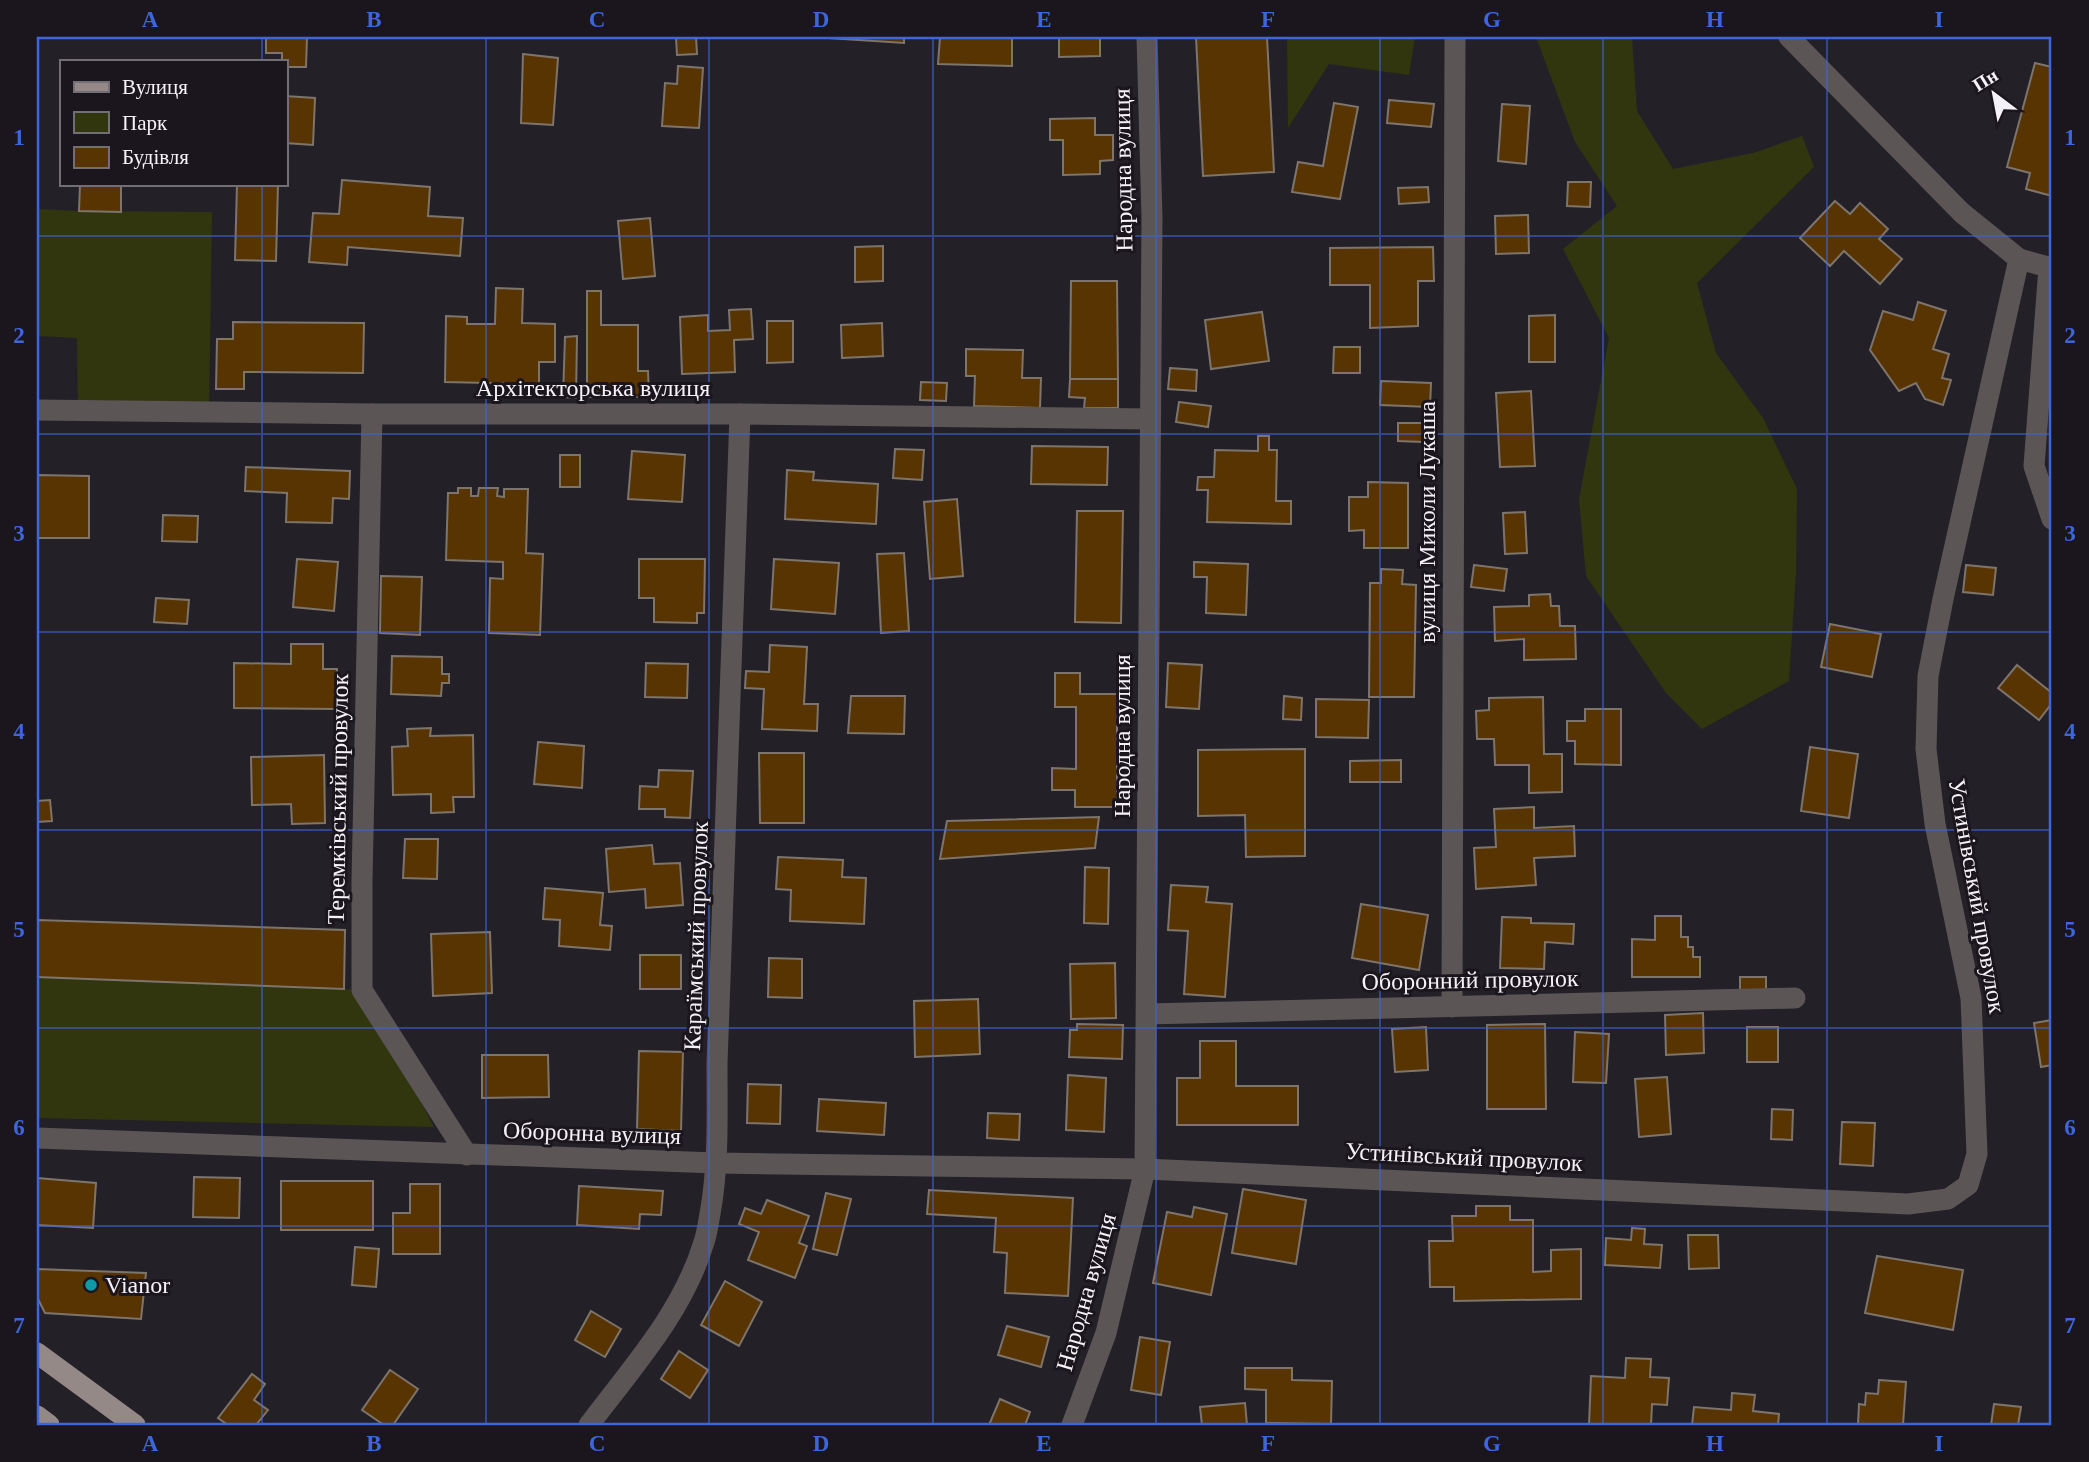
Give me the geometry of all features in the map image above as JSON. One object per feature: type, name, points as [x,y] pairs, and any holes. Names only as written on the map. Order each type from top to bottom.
[{"type":"main road","points":[[37,1353],[135,1425]]},
{"type":"main road","points":[[37,1416],[49,1425]]},
{"type":"street","name":"Народна вулиця","points":[[1073,1425],[1106,1333],[1145,1169],[1152,218],[1147,37]]},
{"type":"street","name":"вулиця Миколи Лукаша","points":[[1452,1007],[1455,37]]},
{"type":"street","points":[[1788,37],[1962,213],[2019,259],[2051,268],[2034,466],[2052,519]]},
{"type":"street","name":"Устинівський провулок","points":[[1145,1169],[1908,1204],[1948,1199],[1968,1185],[1977,1154],[1971,998],[1936,824],[1926,749],[1928,676],[2019,259]]},
{"type":"street","name":"Архітекторська вулиця","points":[[37,410],[1150,419]]},
{"type":"street","name":"Теремківський провулок","points":[[372,414],[362,990],[467,1155]]},
{"type":"street","name":"Караїмський провулок","points":[[589,1425],[667,1319],[704,1244],[716,1163],[740,414]]},
{"type":"street","name":"Оборонний провулок","points":[[1147,1014],[1795,998]]},
{"type":"street","name":"Оборонна вулиця","points":[[37,1138],[716,1163],[1145,1169]]},
{"type":"green space","points":[[1287,37],[1415,37],[1409,75],[1329,64],[1288,128]]},
{"type":"green space","points":[[1536,37],[1632,37],[1637,111],[1673,169],[1753,153],[1802,136],[1814,167],[1697,283],[1716,353],[1763,418],[1797,489],[1796,572],[1789,681],[1702,729],[1666,693],[1586,576],[1579,499],[1609,338],[1563,249],[1617,206],[1575,142]]},
{"type":"green space","points":[[37,209],[212,212],[209,412],[78,411],[77,338],[37,336]]},
{"type":"green space","points":[[37,977],[362,990],[434,1127],[37,1118]]},
{"type":"building","points":[[266,37],[307,37],[306,67],[287,67],[287,60],[282,60],[282,53],[266,53]]},
{"type":"building","points":[[676,37],[696,37],[697,54],[677,55]]},
{"type":"building","points":[[812,37],[904,37],[904,43]]},
{"type":"building","points":[[940,37],[1012,37],[1012,66],[938,64]]},
{"type":"building","points":[[1059,37],[1100,37],[1100,56],[1059,57]]},
{"type":"building","points":[[1196,37],[1267,37],[1274,172],[1203,176]]},
{"type":"building","points":[[523,54],[558,58],[553,125],[521,123]]},
{"type":"building","points":[[2035,63],[2052,67],[2052,196],[2026,189],[2030,173],[2007,167]]},
{"type":"building","points":[[678,66],[703,68],[699,128],[662,126],[665,83],[677,84]]},
{"type":"building","points":[[287,96],[315,98],[313,145],[287,143]]},
{"type":"building","points":[[1389,100],[1434,104],[1431,127],[1387,123]]},
{"type":"building","points":[[1334,103],[1358,107],[1340,199],[1292,192],[1298,162],[1323,166]]},
{"type":"building","points":[[1502,104],[1530,106],[1526,164],[1498,161]]},
{"type":"building","points":[[1095,118],[1095,135],[1113,135],[1113,160],[1100,161],[1100,174],[1063,175],[1063,140],[1050,140],[1050,119]]},
{"type":"building","points":[[342,180],[430,187],[428,216],[463,218],[460,256],[348,247],[347,265],[309,262],[313,213],[339,214]]},
{"type":"building","points":[[1568,182],[1591,182],[1590,207],[1567,206]]},
{"type":"building","points":[[80,186],[121,186],[121,212],[79,211]]},
{"type":"building","points":[[237,186],[278,186],[276,261],[235,260]]},
{"type":"building","points":[[1428,187],[1429,202],[1399,204],[1398,188]]},
{"type":"building","points":[[1835,201],[1850,214],[1860,203],[1888,229],[1879,239],[1902,259],[1880,284],[1844,251],[1830,266],[1800,238]]},
{"type":"building","points":[[1528,215],[1529,253],[1496,254],[1495,216]]},
{"type":"building","points":[[650,218],[655,276],[623,279],[618,221]]},
{"type":"building","points":[[883,246],[883,281],[855,282],[855,247]]},
{"type":"building","points":[[1433,247],[1434,281],[1418,281],[1418,326],[1370,328],[1370,285],[1330,285],[1330,248]]},
{"type":"building","points":[[1071,281],[1117,281],[1118,379],[1070,379]]},
{"type":"building","points":[[496,288],[523,289],[522,323],[555,324],[555,362],[539,362],[539,384],[445,382],[446,316],[467,317],[467,324],[495,324]]},
{"type":"building","points":[[587,291],[601,291],[601,325],[638,325],[638,371],[648,371],[649,397],[587,397]]},
{"type":"building","points":[[1918,302],[1946,311],[1933,349],[1949,354],[1942,378],[1951,380],[1943,405],[1925,399],[1916,383],[1899,391],[1870,350],[1883,311],[1913,320]]},
{"type":"building","points":[[751,309],[753,339],[734,340],[735,372],[682,374],[680,317],[708,315],[708,331],[730,330],[729,310]]},
{"type":"building","points":[[1262,312],[1269,361],[1211,369],[1205,320]]},
{"type":"building","points":[[1555,315],[1555,362],[1529,362],[1529,316]]},
{"type":"building","points":[[767,321],[793,321],[793,362],[767,363]]},
{"type":"building","points":[[233,322],[364,323],[363,373],[244,372],[244,389],[216,389],[217,339],[233,339]]},
{"type":"building","points":[[882,323],[883,356],[842,358],[841,325]]},
{"type":"building","points":[[577,336],[576,398],[563,397],[565,337]]},
{"type":"building","points":[[1334,347],[1360,347],[1360,373],[1333,373]]},
{"type":"building","points":[[966,349],[1023,350],[1022,378],[1041,378],[1040,408],[974,406],[975,376],[966,376]]},
{"type":"building","points":[[1170,368],[1197,370],[1196,391],[1168,389]]},
{"type":"building","points":[[1070,379],[1118,379],[1118,408],[1084,408],[1085,398],[1069,397]]},
{"type":"building","points":[[1381,381],[1431,383],[1430,407],[1380,405]]},
{"type":"building","points":[[921,382],[947,383],[946,401],[920,400]]},
{"type":"building","points":[[1531,391],[1535,466],[1500,467],[1496,393]]},
{"type":"building","points":[[1179,402],[1211,406],[1208,427],[1176,422]]},
{"type":"building","points":[[1398,423],[1423,423],[1423,442],[1398,441]]},
{"type":"building","points":[[1258,436],[1269,436],[1269,450],[1277,450],[1276,501],[1291,501],[1291,524],[1207,522],[1208,490],[1197,490],[1198,477],[1214,477],[1215,450],[1258,451]]},
{"type":"building","points":[[1032,446],[1108,447],[1107,485],[1031,484]]},
{"type":"building","points":[[895,449],[924,450],[922,480],[893,478]]},
{"type":"building","points":[[632,451],[685,455],[682,502],[628,499]]},
{"type":"building","points":[[560,455],[580,455],[580,487],[560,487]]},
{"type":"building","points":[[246,467],[350,471],[349,499],[333,498],[332,523],[286,522],[287,493],[245,491]]},
{"type":"building","points":[[787,470],[814,472],[813,480],[878,484],[876,524],[785,519]]},
{"type":"building","points":[[37,475],[89,476],[89,538],[37,538]]},
{"type":"building","points":[[1368,482],[1408,483],[1408,548],[1364,548],[1364,530],[1349,531],[1349,497],[1368,497]]},
{"type":"building","points":[[458,488],[471,488],[471,496],[478,496],[479,488],[498,488],[497,496],[504,497],[504,489],[528,489],[526,553],[543,554],[540,635],[489,633],[490,578],[503,579],[503,562],[446,560],[448,493],[458,493]]},
{"type":"building","points":[[957,499],[963,576],[930,579],[924,502]]},
{"type":"building","points":[[1077,511],[1123,511],[1121,623],[1075,622]]},
{"type":"building","points":[[1525,512],[1527,553],[1505,554],[1503,513]]},
{"type":"building","points":[[163,515],[198,516],[197,542],[162,541]]},
{"type":"building","points":[[904,553],[909,631],[881,633],[877,554]]},
{"type":"building","points":[[297,559],[338,562],[334,611],[293,607]]},
{"type":"building","points":[[639,559],[705,559],[704,613],[697,613],[697,623],[654,622],[654,598],[639,598]]},
{"type":"building","points":[[774,559],[839,563],[835,614],[771,609]]},
{"type":"building","points":[[1194,562],[1248,564],[1246,615],[1206,613],[1207,577],[1194,577]]},
{"type":"building","points":[[1474,565],[1507,569],[1504,591],[1471,587]]},
{"type":"building","points":[[1966,565],[1996,568],[1993,595],[1963,592]]},
{"type":"building","points":[[1381,569],[1403,570],[1402,584],[1416,585],[1414,697],[1369,697],[1370,583],[1381,583]]},
{"type":"building","points":[[381,576],[422,577],[420,635],[380,633]]},
{"type":"building","points":[[1550,594],[1551,606],[1559,606],[1560,626],[1575,626],[1576,659],[1524,660],[1524,639],[1495,641],[1494,607],[1529,606],[1529,595]]},
{"type":"building","points":[[156,598],[189,600],[187,624],[154,622]]},
{"type":"building","points":[[1830,624],[1881,634],[1872,677],[1821,667]]},
{"type":"building","points":[[291,644],[323,644],[323,669],[337,669],[337,709],[234,708],[234,663],[291,664]]},
{"type":"building","points":[[770,645],[807,647],[804,704],[818,704],[817,731],[762,729],[764,689],[745,688],[746,671],[769,672]]},
{"type":"building","points":[[392,656],[442,657],[442,674],[449,674],[449,683],[442,683],[441,696],[391,694]]},
{"type":"building","points":[[646,663],[688,664],[687,698],[645,697]]},
{"type":"building","points":[[1168,663],[1202,665],[1199,709],[1166,707]]},
{"type":"building","points":[[2017,665],[2052,693],[2052,703],[2039,720],[1998,688]]},
{"type":"building","points":[[1055,673],[1080,673],[1080,694],[1117,694],[1117,807],[1075,807],[1075,790],[1052,790],[1052,768],[1076,769],[1076,707],[1055,707]]},
{"type":"building","points":[[851,696],[905,696],[904,734],[848,733]]},
{"type":"building","points":[[1284,696],[1302,698],[1301,720],[1283,719]]},
{"type":"building","points":[[1543,697],[1544,754],[1562,754],[1562,792],[1529,793],[1529,765],[1495,765],[1494,739],[1477,739],[1476,711],[1489,710],[1489,698]]},
{"type":"building","points":[[1316,699],[1369,700],[1368,738],[1316,737]]},
{"type":"building","points":[[1585,709],[1621,709],[1621,765],[1575,764],[1575,741],[1567,741],[1567,721],[1585,721]]},
{"type":"building","points":[[431,728],[430,736],[473,735],[474,797],[453,797],[454,812],[431,813],[431,794],[393,795],[392,747],[408,746],[407,729]]},
{"type":"building","points":[[538,742],[584,746],[582,788],[534,784]]},
{"type":"building","points":[[1810,747],[1858,754],[1849,818],[1801,811]]},
{"type":"building","points":[[1305,749],[1305,856],[1246,857],[1245,815],[1198,816],[1198,750]]},
{"type":"building","points":[[759,753],[804,753],[804,823],[760,823]]},
{"type":"building","points":[[324,755],[325,823],[292,824],[291,804],[252,805],[251,757]]},
{"type":"building","points":[[1401,760],[1401,782],[1350,782],[1350,761]]},
{"type":"building","points":[[659,770],[693,771],[690,818],[665,817],[665,809],[639,809],[640,786],[658,787]]},
{"type":"building","points":[[50,800],[52,821],[37,822],[37,801]]},
{"type":"building","points":[[1534,807],[1534,828],[1574,826],[1575,856],[1534,858],[1536,885],[1476,889],[1474,848],[1496,847],[1494,809]]},
{"type":"building","points":[[1099,817],[1095,848],[940,859],[947,821]]},
{"type":"building","points":[[405,839],[438,839],[437,879],[403,878]]},
{"type":"building","points":[[652,845],[654,864],[680,863],[683,905],[646,908],[645,889],[609,892],[606,849]]},
{"type":"building","points":[[778,857],[843,860],[842,877],[866,878],[864,924],[790,921],[791,890],[776,889]]},
{"type":"building","points":[[1085,867],[1109,868],[1108,924],[1084,923]]},
{"type":"building","points":[[1171,885],[1208,887],[1206,902],[1232,904],[1225,997],[1184,994],[1188,931],[1168,930]]},
{"type":"building","points":[[545,888],[603,893],[600,925],[612,926],[610,950],[559,946],[560,920],[543,919]]},
{"type":"building","points":[[1361,904],[1428,915],[1419,970],[1352,958]]},
{"type":"building","points":[[1655,916],[1681,916],[1681,937],[1688,937],[1688,947],[1693,947],[1693,957],[1700,957],[1700,977],[1632,977],[1632,939],[1655,940]]},
{"type":"building","points":[[1502,917],[1531,918],[1531,923],[1574,924],[1573,944],[1545,942],[1544,969],[1500,968]]},
{"type":"building","points":[[37,920],[345,930],[344,989],[37,977]]},
{"type":"building","points":[[490,932],[492,993],[433,996],[431,934]]},
{"type":"building","points":[[640,955],[681,955],[681,989],[640,989]]},
{"type":"building","points":[[769,958],[802,959],[802,998],[768,997]]},
{"type":"building","points":[[1115,963],[1116,1018],[1071,1019],[1070,964]]},
{"type":"building","points":[[1740,977],[1766,977],[1766,992],[1740,992]]},
{"type":"building","points":[[978,999],[980,1054],[915,1057],[914,1001]]},
{"type":"building","points":[[1703,1013],[1704,1053],[1666,1055],[1665,1015]]},
{"type":"building","points":[[2052,1020],[2052,1065],[2041,1067],[2034,1023]]},
{"type":"building","points":[[1077,1024],[1123,1025],[1122,1059],[1069,1057],[1070,1030],[1077,1030]]},
{"type":"building","points":[[1545,1024],[1546,1109],[1487,1109],[1487,1025]]},
{"type":"building","points":[[1426,1027],[1428,1070],[1395,1072],[1392,1029]]},
{"type":"building","points":[[1747,1027],[1778,1027],[1778,1062],[1747,1062]]},
{"type":"building","points":[[1575,1032],[1609,1034],[1606,1083],[1573,1082]]},
{"type":"building","points":[[1200,1041],[1236,1041],[1236,1086],[1298,1086],[1298,1125],[1177,1125],[1177,1078],[1200,1078]]},
{"type":"building","points":[[639,1051],[683,1052],[681,1131],[637,1129]]},
{"type":"building","points":[[482,1055],[548,1055],[549,1097],[482,1098]]},
{"type":"building","points":[[1068,1075],[1106,1078],[1104,1132],[1066,1130]]},
{"type":"building","points":[[1667,1077],[1671,1134],[1639,1137],[1635,1079]]},
{"type":"building","points":[[748,1084],[781,1085],[780,1124],[747,1123]]},
{"type":"building","points":[[819,1099],[886,1103],[884,1135],[817,1131]]},
{"type":"building","points":[[1772,1109],[1793,1110],[1792,1140],[1771,1139]]},
{"type":"building","points":[[988,1113],[1020,1114],[1019,1140],[987,1138]]},
{"type":"building","points":[[1842,1122],[1875,1123],[1873,1166],[1840,1164]]},
{"type":"building","points":[[194,1177],[240,1178],[239,1218],[193,1217]]},
{"type":"building","points":[[37,1178],[96,1183],[93,1228],[37,1225]]},
{"type":"building","points":[[281,1181],[373,1181],[373,1230],[281,1230]]},
{"type":"building","points":[[410,1184],[440,1184],[440,1254],[393,1254],[393,1213],[410,1213]]},
{"type":"building","points":[[579,1186],[663,1191],[661,1215],[640,1214],[639,1229],[577,1225]]},
{"type":"building","points":[[1243,1189],[1306,1200],[1296,1264],[1232,1253]]},
{"type":"building","points":[[929,1190],[1073,1198],[1068,1296],[1005,1293],[1007,1253],[994,1252],[996,1218],[927,1214]]},
{"type":"building","points":[[826,1193],[851,1199],[837,1255],[813,1249]]},
{"type":"building","points":[[767,1200],[809,1216],[799,1243],[807,1246],[795,1278],[748,1260],[759,1232],[739,1224],[745,1208],[761,1214]]},
{"type":"building","points":[[1476,1206],[1510,1206],[1510,1220],[1533,1220],[1533,1272],[1551,1271],[1551,1250],[1581,1249],[1581,1299],[1454,1301],[1454,1287],[1430,1287],[1429,1241],[1453,1241],[1452,1216],[1476,1216]]},
{"type":"building","points":[[1194,1207],[1227,1214],[1211,1295],[1153,1283],[1167,1212],[1192,1217]]},
{"type":"building","points":[[1632,1228],[1645,1229],[1644,1244],[1662,1245],[1660,1268],[1605,1265],[1606,1238],[1631,1240]]},
{"type":"building","points":[[1688,1235],[1718,1235],[1719,1268],[1689,1269]]},
{"type":"building","points":[[355,1247],[379,1249],[376,1287],[352,1285]]},
{"type":"building","points":[[1877,1256],[1963,1270],[1953,1330],[1865,1313]]},
{"type":"building","name":"Vianor","points":[[37,1269],[146,1273],[141,1319],[45,1313],[37,1297]]},
{"type":"building","points":[[725,1281],[762,1302],[739,1346],[701,1325]]},
{"type":"building","points":[[591,1311],[621,1329],[605,1357],[575,1340]]},
{"type":"building","points":[[1007,1326],[1049,1337],[1041,1367],[998,1355]]},
{"type":"building","points":[[1140,1337],[1170,1342],[1161,1395],[1131,1390]]},
{"type":"building","points":[[679,1351],[708,1370],[690,1398],[661,1379]]},
{"type":"building","points":[[1626,1358],[1651,1359],[1650,1377],[1669,1378],[1667,1405],[1652,1404],[1651,1425],[1589,1425],[1591,1376],[1625,1378]]},
{"type":"building","points":[[1245,1368],[1292,1368],[1292,1380],[1332,1381],[1331,1424],[1266,1423],[1266,1390],[1245,1389]]},
{"type":"building","points":[[390,1370],[418,1389],[393,1425],[384,1425],[362,1410]]},
{"type":"building","points":[[252,1374],[265,1384],[254,1400],[268,1410],[256,1425],[228,1425],[218,1418]]},
{"type":"building","points":[[1879,1380],[1906,1382],[1903,1425],[1858,1425],[1859,1404],[1865,1405],[1866,1393],[1878,1394]]},
{"type":"building","points":[[1732,1393],[1755,1395],[1753,1411],[1779,1414],[1778,1425],[1692,1425],[1694,1407],[1731,1410]]},
{"type":"building","points":[[1000,1399],[1030,1412],[1025,1425],[989,1425]]},
{"type":"building","points":[[1245,1403],[1247,1425],[1202,1425],[1200,1407]]},
{"type":"building","points":[[1994,1404],[2021,1407],[2018,1425],[1991,1425]]},
{"type":"place","name":"Vianor","points":[[91,1285]]}]
